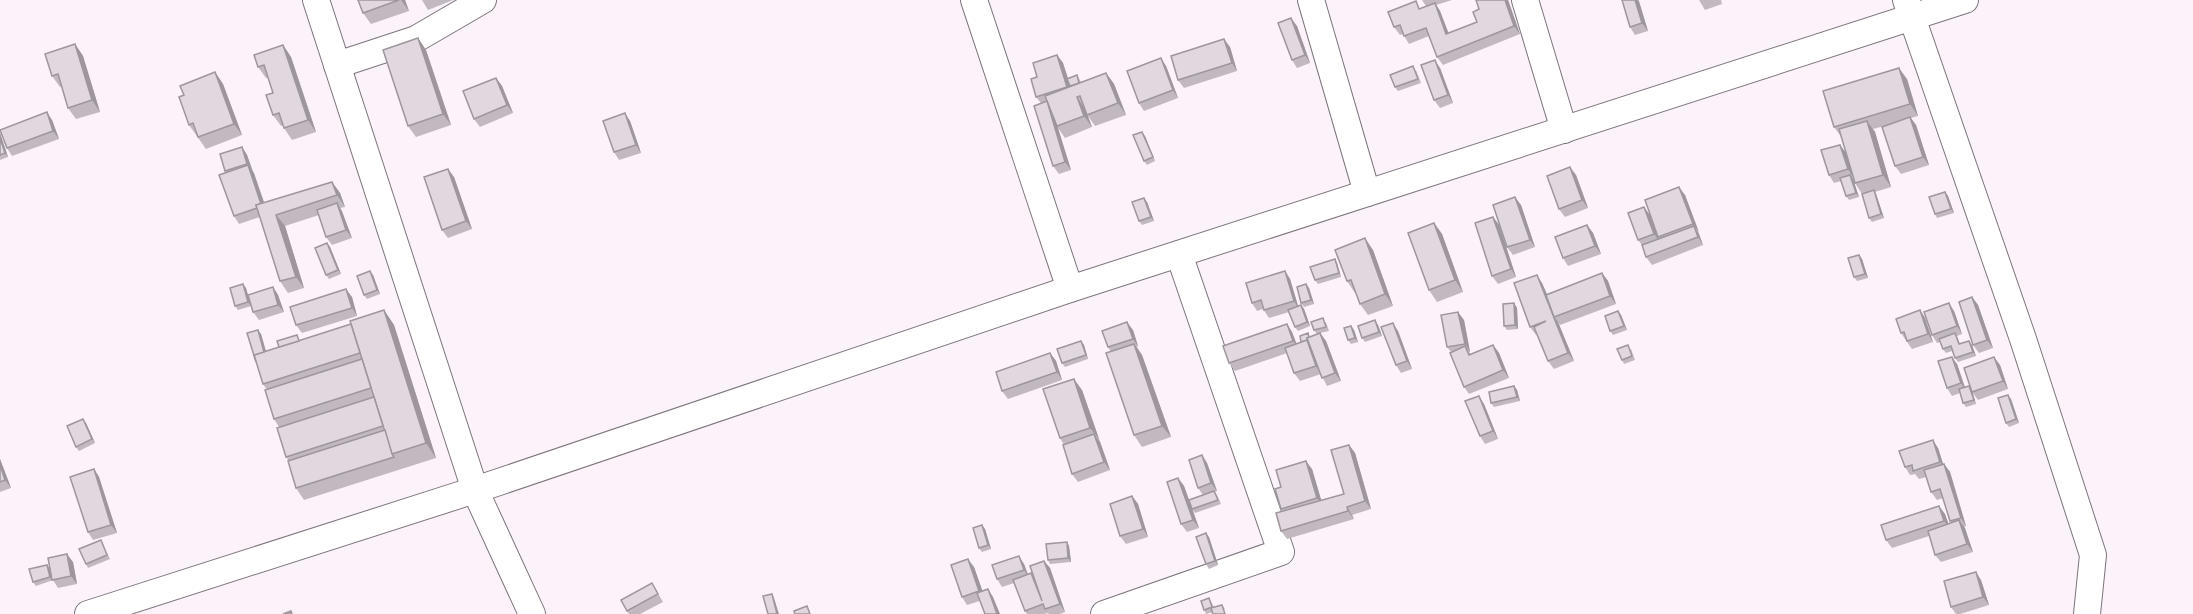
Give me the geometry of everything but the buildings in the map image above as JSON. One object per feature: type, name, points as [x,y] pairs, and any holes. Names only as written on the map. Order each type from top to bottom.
[{"type":"street","points":[[316,0],[475,490],[532,614]]},
{"type":"street","points":[[337,65],[416,39],[483,0]]},
{"type":"street","points":[[974,0],[1070,289]]},
{"type":"street","points":[[1311,0],[1367,194]]},
{"type":"street","points":[[1525,0],[1564,130]]},
{"type":"street","points":[[88,614],[475,490],[1070,289],[1564,130],[1909,9],[1965,0]]},
{"type":"street","points":[[1909,9],[2024,339],[2093,555],[2087,614]]},
{"type":"street","points":[[1104,614],[1281,552],[1179,254]]}]
